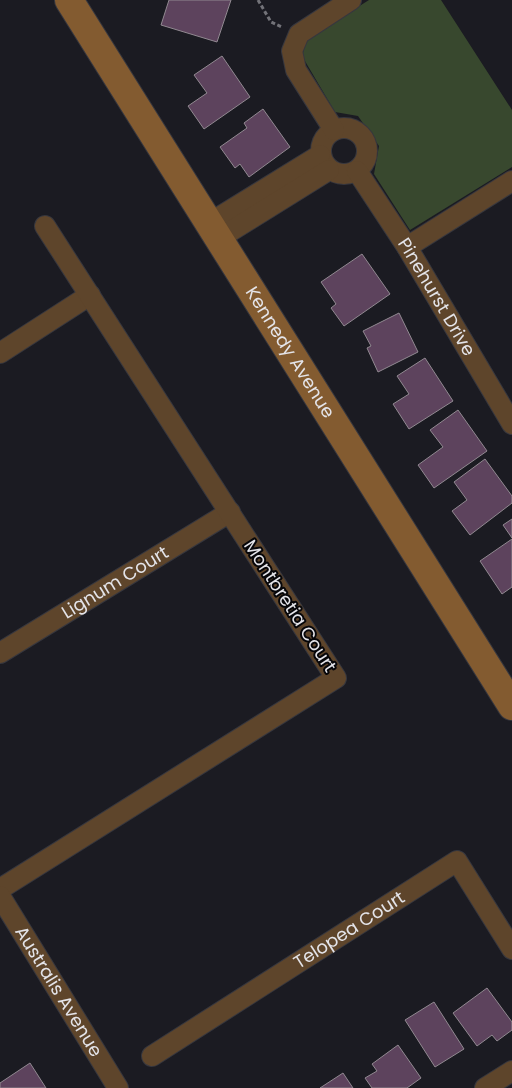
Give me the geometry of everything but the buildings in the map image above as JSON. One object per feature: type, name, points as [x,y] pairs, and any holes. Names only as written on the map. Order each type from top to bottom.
[{"type":"street","name":"Kennedy Avenue","points":[[69,0],[512,706]]},
{"type":"street","points":[[334,130],[296,70],[292,51],[298,34],[352,0]]},
{"type":"street","points":[[351,129],[364,140],[367,157],[357,171],[343,175],[324,162],[323,140],[334,130],[351,129]]},
{"type":"street","points":[[213,232],[324,162]]},
{"type":"street","name":"Pinehurst Drive","points":[[357,171],[407,247],[512,424]]},
{"type":"street","points":[[407,247],[512,181]]},
{"type":"street","name":"Montbretia Court","points":[[0,889],[336,678],[45,226]]},
{"type":"street","points":[[0,353],[90,295]]},
{"type":"street","name":"Lignum Court","points":[[0,653],[230,512]]},
{"type":"street","name":"Telopea Court","points":[[152,1056],[457,861],[512,949]]},
{"type":"street","name":"Australis Avenue","points":[[0,896],[118,1088]]},
{"type":"street","points":[[485,1088],[512,1071]]},
{"type":"path","points":[[258,0],[271,22],[298,34]]},
{"type":"green space","points":[[369,0],[441,0],[512,110],[512,167],[410,230],[374,174],[379,146],[358,116],[335,112],[302,56],[307,39]]}]
